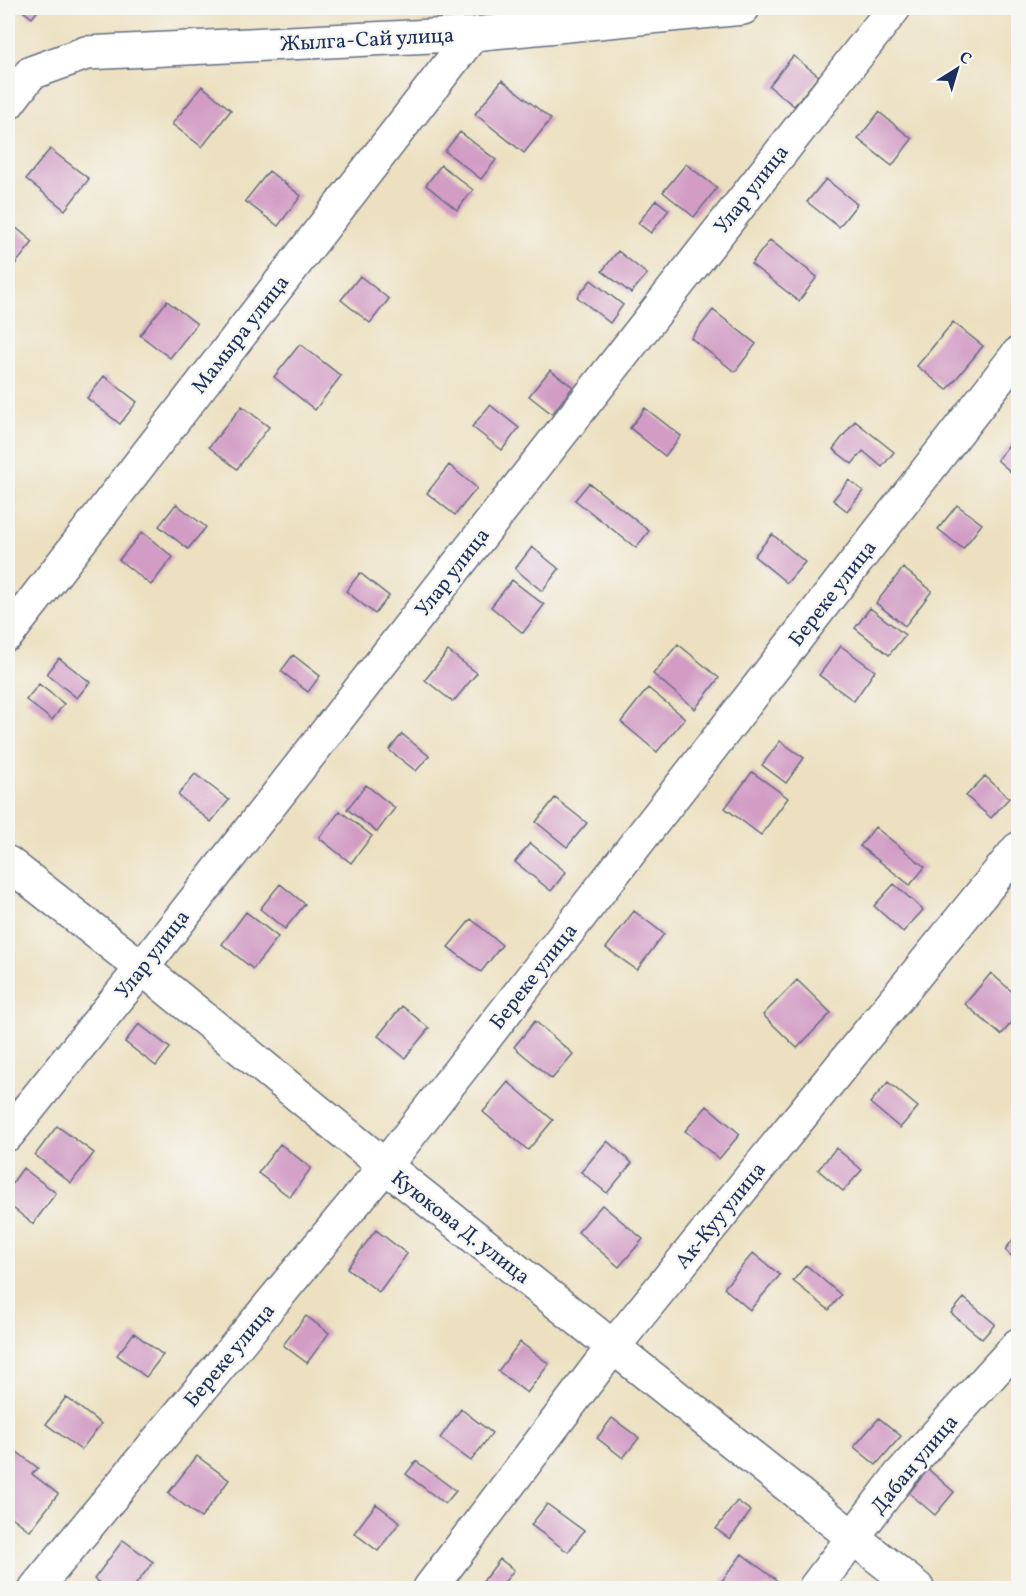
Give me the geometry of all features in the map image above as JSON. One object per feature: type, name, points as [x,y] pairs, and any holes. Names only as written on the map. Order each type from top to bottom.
[{"type":"street","name":"Жылга-Сай улица","points":[[8,103],[31,73],[86,53],[473,34],[743,8]]},
{"type":"street","name":"Улар улица","points":[[8,1134],[142,968],[894,8]]},
{"type":"street","name":"Мамыра улица","points":[[8,634],[473,34]]},
{"type":"street","name":"Береке улица","points":[[36,1588],[385,1166],[1018,354]]},
{"type":"street","name":"Ак-Куу улица","points":[[430,1588],[613,1347],[1018,849]]},
{"type":"street","name":"Куюкова Д. улица","points":[[8,863],[142,968],[385,1166],[917,1588]]},
{"type":"street","name":"Дабан улица","points":[[815,1588],[900,1475],[1018,1345]]},
{"type":"building","points":[[19,8],[40,8],[32,18]]},
{"type":"building","points":[[793,56],[819,76],[794,106],[769,86]]},
{"type":"building","points":[[502,80],[551,119],[524,153],[475,114]]},
{"type":"building","points":[[202,86],[231,110],[202,147],[172,124]]},
{"type":"building","points":[[879,112],[912,139],[892,166],[858,139]]},
{"type":"building","points":[[460,132],[496,160],[481,179],[445,151]]},
{"type":"building","points":[[50,149],[89,179],[65,210],[26,179]]},
{"type":"building","points":[[686,164],[717,188],[694,217],[663,192]]},
{"type":"building","points":[[441,165],[473,190],[457,210],[426,185]]},
{"type":"building","points":[[269,171],[301,196],[278,226],[245,201]]},
{"type":"building","points":[[826,179],[857,204],[839,227],[807,202]]},
{"type":"building","points":[[656,200],[669,210],[651,233],[638,223]]},
{"type":"building","points":[[8,221],[33,242],[9,272],[8,271]]},
{"type":"building","points":[[770,240],[817,277],[799,301],[751,264]]},
{"type":"building","points":[[618,251],[647,274],[631,293],[602,271]]},
{"type":"building","points":[[360,276],[389,299],[370,323],[341,300]]},
{"type":"building","points":[[591,280],[623,305],[610,323],[577,297]]},
{"type":"building","points":[[167,301],[197,324],[170,358],[140,335]]},
{"type":"building","points":[[713,310],[756,344],[735,372],[691,338]]},
{"type":"building","points":[[953,322],[983,346],[947,390],[917,366]]},
{"type":"building","points":[[300,344],[341,376],[315,410],[274,377]]},
{"type":"building","points":[[550,370],[573,387],[552,414],[529,396]]},
{"type":"building","points":[[104,376],[137,402],[120,424],[87,398]]},
{"type":"building","points":[[490,405],[519,428],[502,450],[472,427]]},
{"type":"building","points":[[242,406],[269,427],[237,469],[209,447]]},
{"type":"building","points":[[645,408],[681,436],[665,456],[630,428]]},
{"type":"building","points":[[855,421],[894,452],[882,467],[863,451],[852,464],[833,449]]},
{"type":"building","points":[[1015,437],[1018,440],[1018,478],[997,460]]},
{"type":"building","points":[[449,465],[477,488],[455,515],[427,493]]},
{"type":"building","points":[[849,480],[863,491],[847,511],[833,500]]},
{"type":"building","points":[[589,483],[649,531],[636,548],[575,500]]},
{"type":"building","points":[[176,504],[206,527],[188,549],[159,526]]},
{"type":"building","points":[[957,505],[982,524],[963,549],[938,529]]},
{"type":"building","points":[[142,532],[173,557],[151,585],[119,560]]},
{"type":"building","points":[[772,534],[805,562],[787,583],[754,556]]},
{"type":"building","points":[[532,547],[559,569],[542,591],[515,569]]},
{"type":"building","points":[[903,568],[932,591],[905,626],[876,603]]},
{"type":"building","points":[[360,573],[389,596],[375,614],[346,591]]},
{"type":"building","points":[[512,580],[544,605],[523,633],[491,607]]},
{"type":"building","points":[[870,608],[905,635],[889,655],[855,628]]},
{"type":"building","points":[[678,644],[719,678],[695,709],[653,674]]},
{"type":"building","points":[[841,646],[875,671],[854,701],[819,675]]},
{"type":"building","points":[[448,651],[477,673],[453,702],[425,680]]},
{"type":"building","points":[[293,655],[320,676],[308,692],[281,671]]},
{"type":"building","points":[[59,658],[90,682],[77,698],[47,674]]},
{"type":"building","points":[[39,684],[64,704],[52,720],[26,700]]},
{"type":"building","points":[[648,688],[685,718],[657,752],[621,722]]},
{"type":"building","points":[[402,734],[429,756],[416,771],[389,750]]},
{"type":"building","points":[[780,741],[804,758],[786,783],[762,765]]},
{"type":"building","points":[[752,772],[788,798],[761,835],[725,808]]},
{"type":"building","points":[[195,774],[229,800],[211,822],[178,795]]},
{"type":"building","points":[[985,776],[1009,798],[991,818],[966,796]]},
{"type":"building","points":[[366,785],[395,808],[377,832],[347,809]]},
{"type":"building","points":[[555,798],[587,823],[567,847],[536,822]]},
{"type":"building","points":[[340,811],[372,836],[351,863],[319,838]]},
{"type":"building","points":[[875,827],[925,867],[910,885],[860,846]]},
{"type":"building","points":[[530,843],[566,872],[551,891],[515,862]]},
{"type":"building","points":[[280,884],[305,904],[285,929],[260,909]]},
{"type":"building","points":[[894,884],[923,910],[903,932],[874,906]]},
{"type":"building","points":[[634,911],[664,934],[637,970],[606,948]]},
{"type":"building","points":[[246,912],[278,937],[253,969],[222,944]]},
{"type":"building","points":[[471,919],[502,945],[481,972],[448,947]]},
{"type":"building","points":[[991,973],[1018,997],[1018,1015],[1001,1035],[965,1004]]},
{"type":"building","points":[[797,980],[831,1013],[797,1048],[763,1015]]},
{"type":"building","points":[[402,1006],[429,1028],[405,1058],[378,1036]]},
{"type":"building","points":[[535,1021],[573,1054],[552,1079],[514,1047]]},
{"type":"building","points":[[139,1024],[170,1048],[156,1066],[125,1042]]},
{"type":"building","points":[[508,1082],[553,1120],[528,1150],[483,1112]]},
{"type":"building","points":[[888,1082],[918,1107],[900,1128],[870,1103]]},
{"type":"building","points":[[707,1106],[740,1134],[719,1159],[685,1131]]},
{"type":"building","points":[[57,1126],[94,1153],[71,1183],[35,1155]]},
{"type":"building","points":[[607,1141],[632,1163],[607,1193],[581,1172]]},
{"type":"building","points":[[280,1144],[311,1168],[290,1197],[258,1173]]},
{"type":"building","points":[[836,1148],[862,1170],[843,1191],[818,1170]]},
{"type":"building","points":[[23,1168],[56,1193],[33,1224],[8,1204],[8,1189]]},
{"type":"building","points":[[602,1205],[643,1239],[619,1267],[578,1232]]},
{"type":"building","points":[[376,1230],[407,1254],[379,1292],[347,1268]]},
{"type":"building","points":[[1018,1233],[1018,1262],[1005,1250]]},
{"type":"building","points":[[753,1253],[780,1275],[750,1310],[724,1288]]},
{"type":"building","points":[[806,1265],[841,1295],[829,1310],[793,1281]]},
{"type":"building","points":[[964,1298],[995,1324],[982,1339],[951,1313]]},
{"type":"building","points":[[306,1316],[329,1333],[307,1363],[283,1345]]},
{"type":"building","points":[[134,1333],[163,1355],[146,1377],[117,1355]]},
{"type":"building","points":[[520,1342],[549,1364],[527,1393],[498,1371]]},
{"type":"building","points":[[66,1397],[101,1424],[81,1450],[46,1424]]},
{"type":"building","points":[[461,1409],[492,1433],[471,1461],[440,1438]]},
{"type":"building","points":[[612,1418],[639,1438],[623,1458],[597,1438]]},
{"type":"building","points":[[879,1418],[901,1436],[876,1465],[854,1447]]},
{"type":"building","points":[[8,1445],[38,1468],[32,1474],[58,1494],[30,1531],[8,1514],[8,1487],[11,1483],[8,1480]]},
{"type":"building","points":[[197,1456],[229,1480],[201,1518],[168,1493]]},
{"type":"building","points":[[416,1461],[456,1491],[445,1504],[406,1474]]},
{"type":"building","points":[[928,1469],[954,1492],[935,1515],[909,1493]]},
{"type":"building","points":[[737,1501],[751,1511],[730,1539],[716,1529]]},
{"type":"building","points":[[376,1504],[400,1522],[378,1551],[354,1533]]},
{"type":"building","points":[[547,1504],[584,1531],[568,1552],[531,1525]]},
{"type":"building","points":[[123,1540],[153,1562],[133,1588],[107,1588],[94,1579]]},
{"type":"building","points":[[742,1554],[780,1583],[776,1588],[730,1588],[721,1582]]},
{"type":"building","points":[[500,1559],[514,1570],[500,1588],[478,1588]]}]
